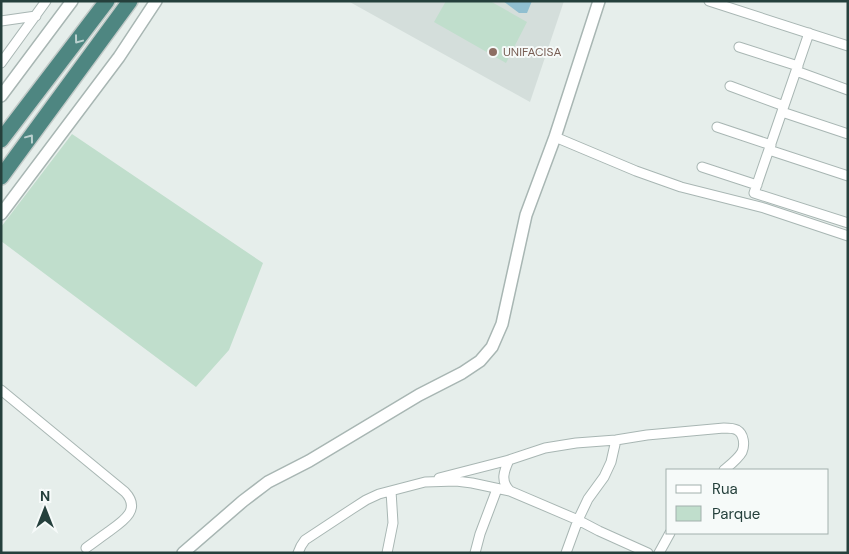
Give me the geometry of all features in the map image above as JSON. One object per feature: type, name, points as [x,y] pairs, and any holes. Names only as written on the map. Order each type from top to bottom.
[{"type":"highway","points":[[1,140],[107,1]]},
{"type":"highway","points":[[1,177],[130,1]]},
{"type":"street","points":[[1,63],[46,1]]},
{"type":"street","points":[[1,96],[72,1]]},
{"type":"street","points":[[1,214],[119,57],[156,1]]},
{"type":"street","points":[[183,553],[268,482],[309,461],[419,395],[462,373],[480,361],[492,347],[502,324],[526,215],[555,137],[598,1]]},
{"type":"street","points":[[709,1],[848,46]]},
{"type":"street","points":[[1,22],[36,16]]},
{"type":"street","points":[[809,33],[754,193],[848,223]]},
{"type":"street","points":[[739,47],[848,90]]},
{"type":"street","points":[[730,86],[848,134]]},
{"type":"street","points":[[717,127],[848,176]]},
{"type":"street","points":[[555,137],[636,171],[681,187],[764,208],[848,236]]},
{"type":"street","points":[[702,167],[757,185]]},
{"type":"street","points":[[1,390],[129,497],[130,511],[125,520],[86,548]]},
{"type":"street","points":[[298,553],[305,540],[366,500],[391,491],[509,460],[545,448],[647,435],[724,428],[733,429],[739,431],[743,437],[744,445],[742,452],[725,469]]},
{"type":"street","points":[[566,553],[588,499],[604,478],[611,462],[616,440]]},
{"type":"street","points":[[509,460],[503,478],[506,487],[510,491]]},
{"type":"street","points":[[425,482],[472,482],[510,491],[648,553]]},
{"type":"street","points":[[475,553],[497,489]]},
{"type":"street","points":[[387,553],[394,523],[391,491]]},
{"type":"street","points":[[659,553],[669,534]]},
{"type":"shaded area","name":"UNIFACISA","points":[[348,1],[564,1],[530,102]]},
{"type":"green space","points":[[446,1],[490,1],[527,22],[506,63],[434,22]]},
{"type":"green space","points":[[72,134],[263,263],[229,350],[196,387],[1,241],[1,227]]},
{"type":"water","points":[[503,1],[532,1],[527,13],[519,13]]},
{"type":"place","name":"UNIFACISA","points":[[493,52]]}]
